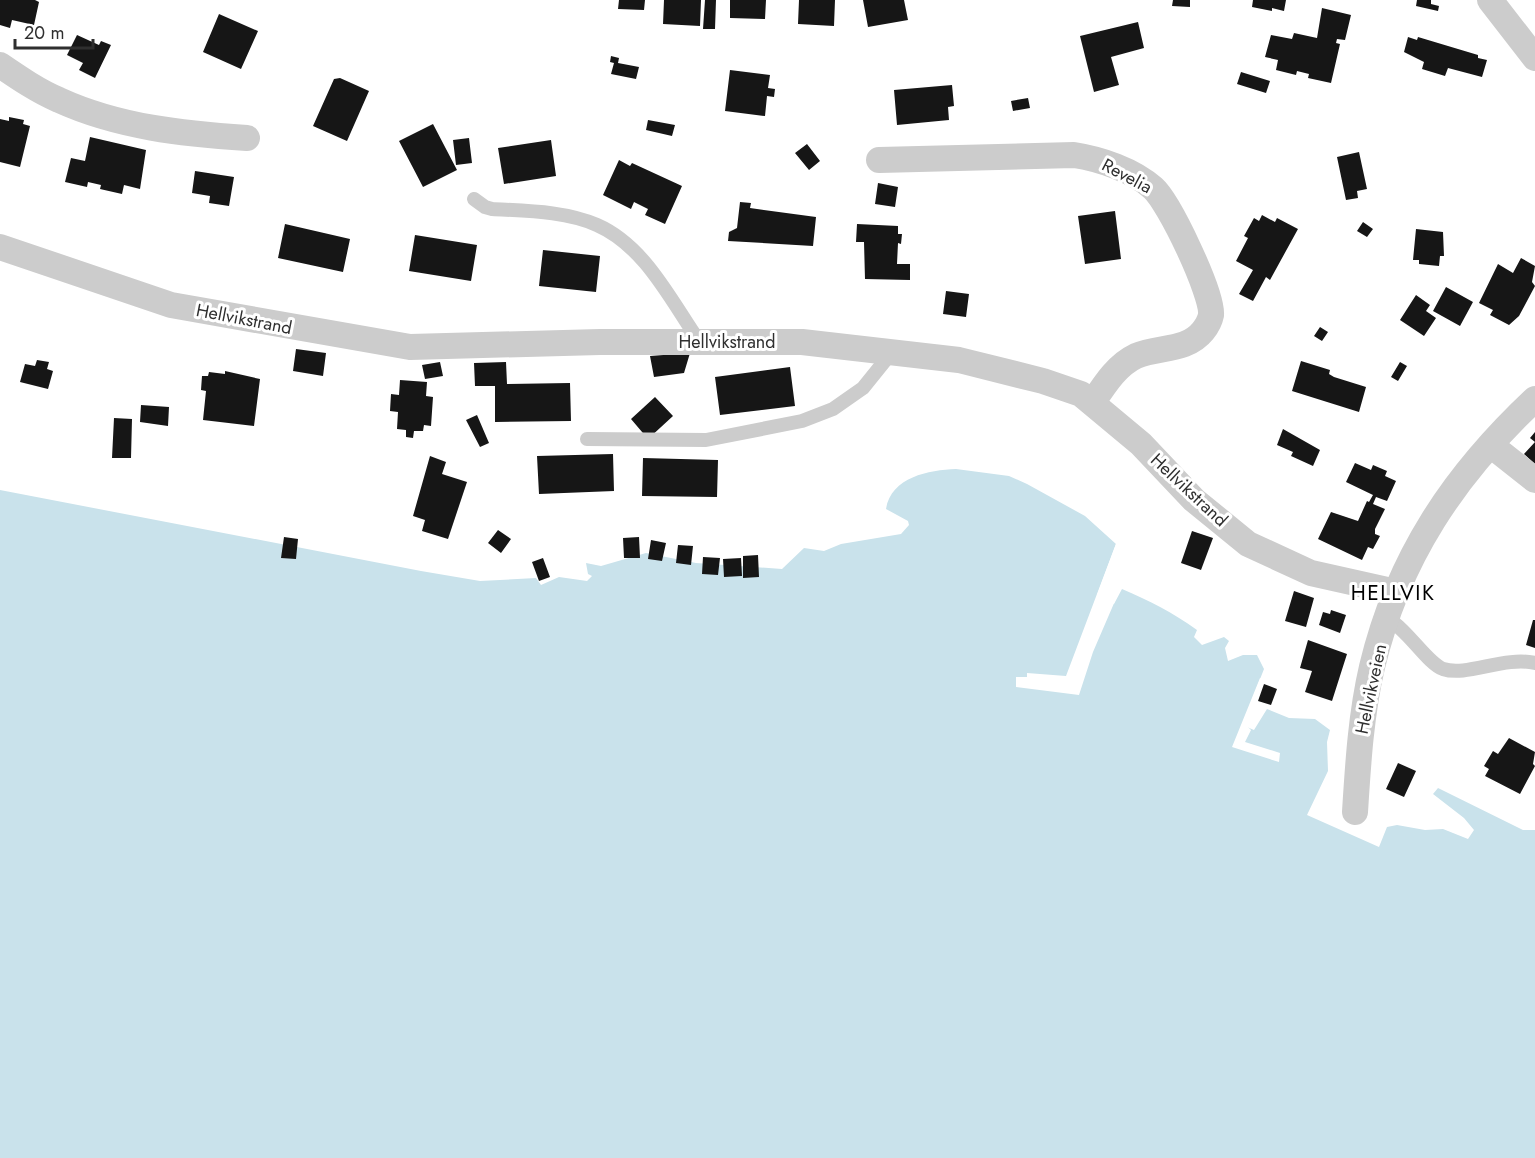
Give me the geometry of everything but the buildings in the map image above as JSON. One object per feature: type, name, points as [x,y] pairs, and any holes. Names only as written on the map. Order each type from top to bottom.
[{"type":"street","points":[[1490,0],[1535,58]]},
{"type":"street","points":[[0,65],[62,102],[120,121],[178,132],[247,138]]},
{"type":"street","name":"Revelia","points":[[879,160],[1074,155],[1105,162],[1152,186],[1160,195],[1176,220],[1204,287],[1210,303],[1209,322],[1191,342],[1152,351],[1126,362],[1108,380],[1093,402]]},
{"type":"street","name":"Hellvikstrand","points":[[0,247],[171,304],[410,347],[699,341],[802,342],[959,360],[1043,381],[1081,394],[1140,444],[1194,500],[1248,544],[1311,573],[1396,592]]},
{"type":"street","name":"Hellvikveien","points":[[1354,812],[1360,742],[1372,668],[1396,592],[1438,510],[1535,399]]},
{"type":"street","points":[[1492,446],[1535,480]]},
{"type":"lane","points":[[474,199],[492,209],[532,211],[596,224],[619,238],[648,268],[699,341]]},
{"type":"lane","points":[[587,439],[706,440],[802,421],[833,409],[863,387],[892,352]]},
{"type":"lane","points":[[1388,619],[1409,634],[1438,666],[1445,670],[1467,669],[1519,659],[1535,663]]},
{"type":"water","points":[[956,469],[1009,476],[1085,516],[1116,544],[1097,595],[1114,604],[1122,589],[1142,598],[1170,612],[1197,630],[1194,637],[1202,645],[1224,637],[1229,641],[1225,648],[1228,661],[1243,655],[1257,655],[1264,669],[1242,725],[1254,730],[1267,709],[1289,718],[1315,719],[1330,730],[1327,742],[1328,771],[1307,815],[1379,847],[1387,827],[1397,825],[1425,830],[1443,829],[1468,839],[1474,830],[1464,818],[1433,794],[1438,788],[1523,830],[1535,830],[1535,1158],[0,1158],[0,490],[421,571],[480,581],[536,578],[541,585],[559,577],[587,581],[592,576],[588,574],[586,563],[601,566],[646,553],[696,563],[782,569],[804,548],[824,551],[841,544],[901,534],[909,525],[908,521],[886,509],[895,489],[913,477],[934,471]]},
{"type":"pier","points":[[1117,541],[1119,545],[1101,594],[1112,600],[1116,593],[1118,594],[1093,652],[1079,695],[1016,687],[1016,677],[1027,677],[1027,673],[1066,676]]},
{"type":"pier","points":[[1260,678],[1262,679],[1245,724],[1251,730],[1245,742],[1280,753],[1279,762],[1232,747]]},
{"type":"district","name":"HELLVIK","points":[[1393,593]]}]
